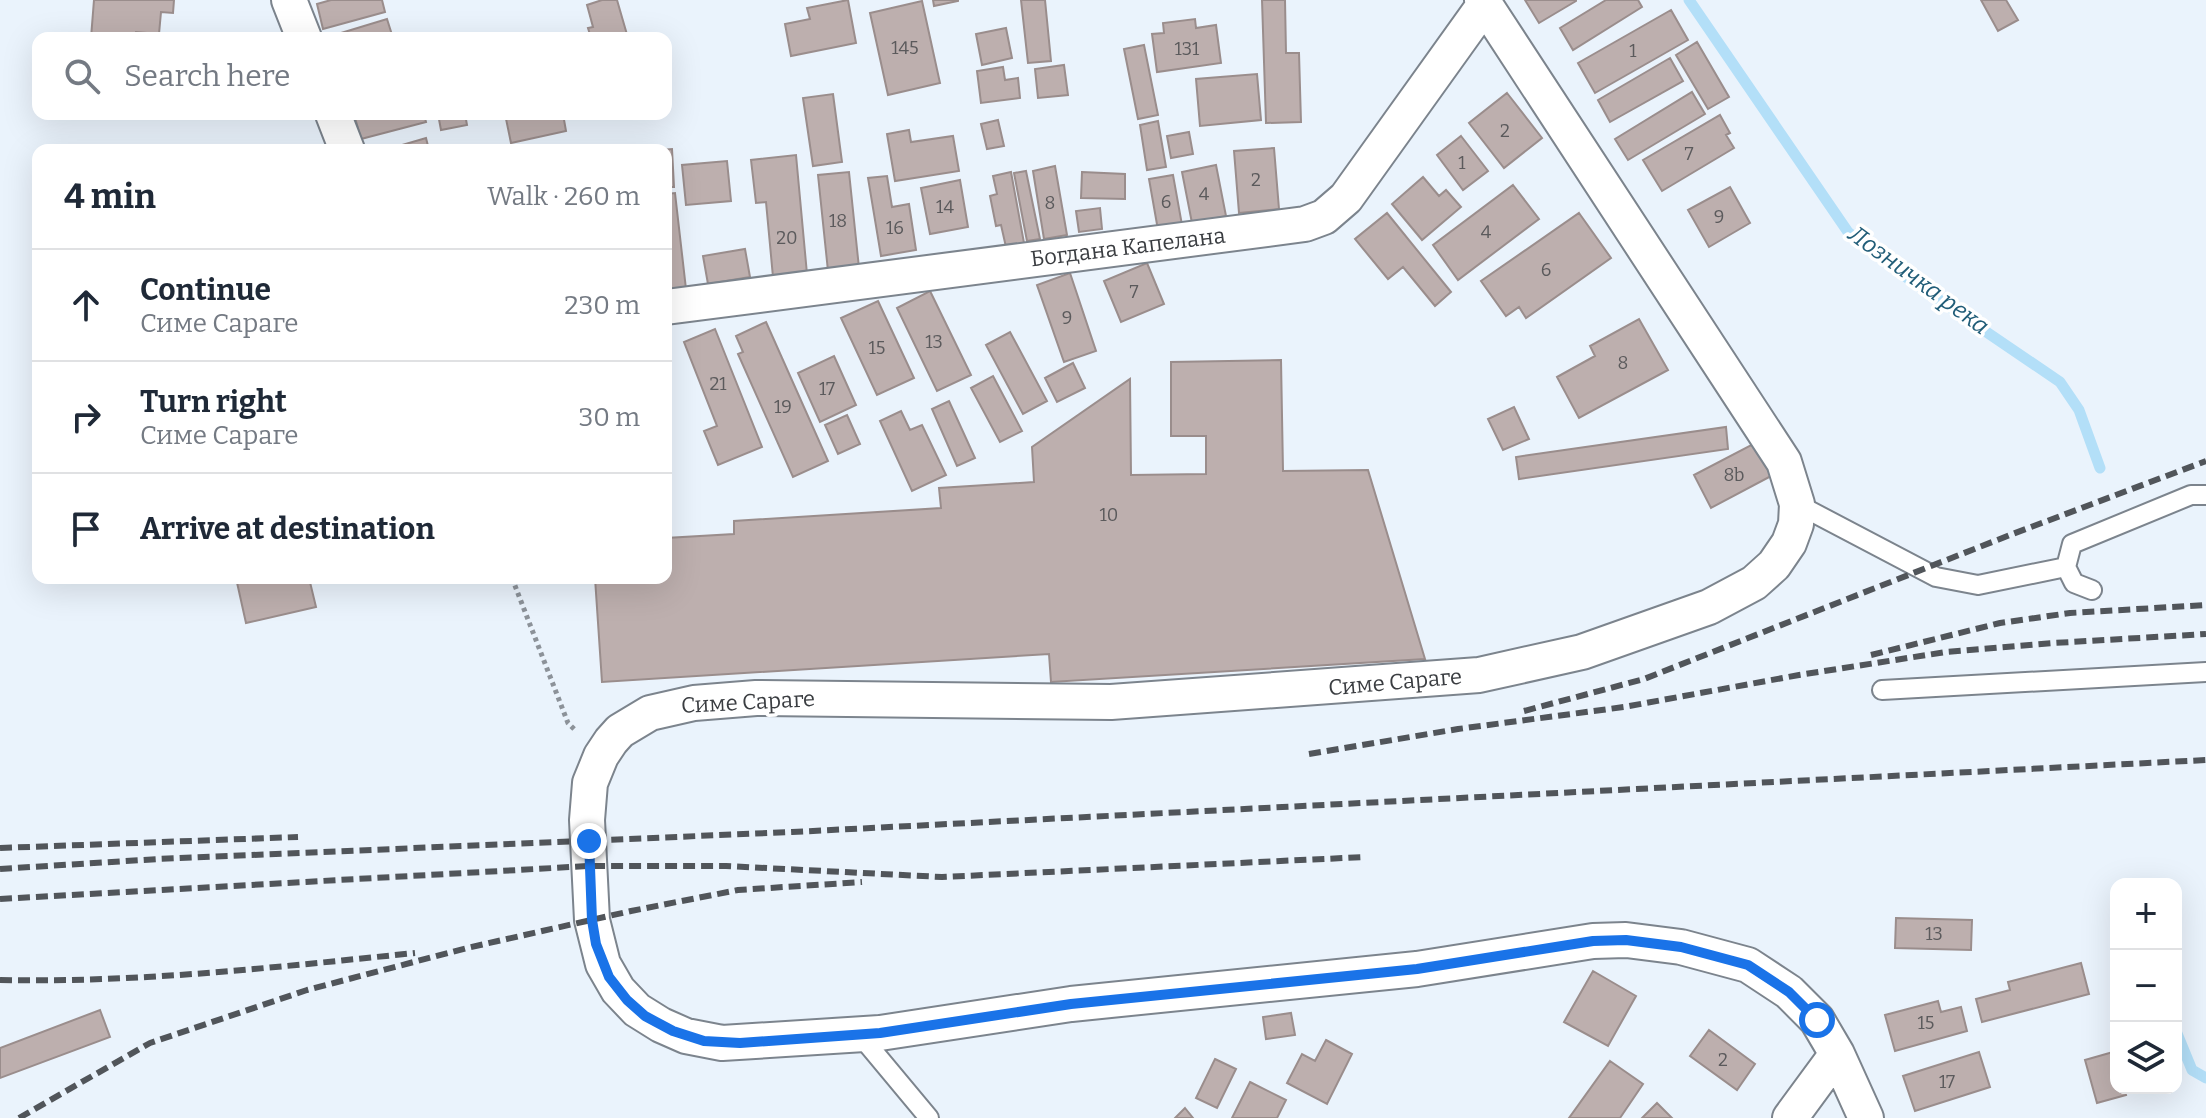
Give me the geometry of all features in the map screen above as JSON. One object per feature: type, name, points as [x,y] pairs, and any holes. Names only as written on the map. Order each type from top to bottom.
[{"type":"street","points":[[289,0],[302,32]]},
{"type":"street","name":"Богдана Капелана","points":[[672,306],[1305,224],[1324,217],[1346,198],[1484,2]]},
{"type":"street","name":"Симе Сараге","points":[[1484,2],[1784,462],[1797,504],[1796,524],[1789,543],[1774,565],[1754,583],[1709,607],[1582,652],[1479,675],[1111,702],[756,698],[668,707],[635,720],[620,731],[601,756],[590,783],[592,920],[603,964],[627,1000],[645,1016],[704,1041],[740,1043],[859,1034],[1071,1004],[1417,969],[1593,941],[1626,940],[1681,947],[1748,965],[1789,992],[1817,1020],[1837,1054],[1866,1118]]},
{"type":"street","points":[[335,120],[345,144]]},
{"type":"street","points":[[1790,1118],[1837,1054]]},
{"type":"lane","points":[[2092,590],[2074,583],[2066,567],[2072,544],[2191,495],[2206,495]]},
{"type":"lane","points":[[1797,504],[1936,577],[1978,585],[2066,567]]},
{"type":"lane","points":[[1882,690],[2206,672]]},
{"type":"lane","points":[[859,1034],[929,1118]]},
{"type":"path","points":[[514,584],[568,723],[601,756]]},
{"type":"building","points":[[94,0],[174,0],[173,13],[161,12],[159,32],[91,32]]},
{"type":"building","points":[[331,0],[382,0],[385,12],[323,29],[317,4]]},
{"type":"building","points":[[602,0],[617,0],[626,32],[589,32],[588,28],[593,27],[587,5]]},
{"type":"building","points":[[848,0],[856,43],[791,56],[785,24],[810,19],[807,8]]},
{"type":"building","points":[[933,0],[958,0],[958,1],[934,6]]},
{"type":"building","points":[[1021,0],[1045,0],[1051,61],[1028,63]]},
{"type":"building","points":[[1262,0],[1285,0],[1286,53],[1299,53],[1301,122],[1266,123]]},
{"type":"building","points":[[1525,0],[1576,0],[1576,1],[1539,23]]},
{"type":"building","points":[[1606,0],[1638,0],[1642,7],[1573,50],[1560,28]]},
{"type":"building","points":[[1981,0],[2006,0],[2018,20],[1998,31]]},
{"type":"building","points":[[922,1],[940,83],[888,95],[870,13]]},
{"type":"building","points":[[1671,10],[1688,40],[1595,93],[1578,63]]},
{"type":"building","points":[[387,19],[391,32],[344,32]]},
{"type":"building","points":[[1195,19],[1196,28],[1216,25],[1221,63],[1157,72],[1152,34],[1164,33],[1163,23]]},
{"type":"building","points":[[1006,28],[1012,58],[982,65],[976,34]]},
{"type":"building","points":[[1697,42],[1729,97],[1708,109],[1676,55]]},
{"type":"building","points":[[1144,45],[1158,115],[1138,119],[1124,49]]},
{"type":"building","points":[[1670,58],[1683,81],[1610,122],[1598,100]]},
{"type":"building","points":[[1064,65],[1068,95],[1038,98],[1035,69]]},
{"type":"building","points":[[1003,67],[1005,80],[1018,78],[1020,98],[981,103],[977,71]]},
{"type":"building","points":[[1257,74],[1261,120],[1200,126],[1196,79]]},
{"type":"building","points":[[1692,92],[1705,114],[1628,160],[1615,139]]},
{"type":"building","points":[[1507,93],[1542,138],[1504,168],[1469,123]]},
{"type":"building","points":[[833,94],[842,162],[813,166],[803,98]]},
{"type":"building","points":[[1720,115],[1734,148],[1662,191],[1643,160]]},
{"type":"building","points":[[356,120],[426,120],[426,122],[361,139]]},
{"type":"building","points":[[439,120],[466,120],[467,125],[441,130]]},
{"type":"building","points":[[506,120],[564,120],[566,131],[511,143]]},
{"type":"building","points":[[998,120],[1004,146],[987,149],[981,124]]},
{"type":"building","points":[[1158,121],[1166,167],[1147,170],[1140,125]]},
{"type":"building","points":[[909,130],[911,142],[953,136],[959,171],[895,181],[887,134]]},
{"type":"building","points":[[1189,132],[1193,154],[1171,158],[1167,136]]},
{"type":"building","points":[[1461,136],[1488,171],[1463,190],[1437,155]]},
{"type":"building","points":[[426,138],[428,144],[406,144]]},
{"type":"building","points":[[1274,148],[1279,209],[1239,213],[1234,151]]},
{"type":"building","points":[[796,155],[807,274],[773,277],[766,202],[756,203],[751,160]]},
{"type":"building","points":[[727,161],[731,201],[686,205],[682,165]]},
{"type":"building","points":[[1216,165],[1226,216],[1192,223],[1182,172]]},
{"type":"building","points":[[1055,166],[1067,235],[1044,239],[1033,171]]},
{"type":"building","points":[[1026,171],[1040,239],[1027,241],[1014,173]]},
{"type":"building","points":[[849,172],[859,268],[828,271],[818,175]]},
{"type":"building","points":[[1011,172],[1024,243],[1006,247],[1001,225],[996,226],[990,196],[997,194],[993,176]]},
{"type":"building","points":[[1082,172],[1125,174],[1125,199],[1081,198]]},
{"type":"building","points":[[1173,175],[1182,225],[1158,230],[1149,179]]},
{"type":"building","points":[[887,176],[892,207],[909,204],[916,250],[881,256],[868,178]]},
{"type":"building","points":[[1423,177],[1439,196],[1446,190],[1461,207],[1422,240],[1392,204]]},
{"type":"building","points":[[960,180],[968,227],[930,234],[921,188]]},
{"type":"building","points":[[1513,185],[1539,219],[1458,280],[1433,245]]},
{"type":"building","points":[[1730,187],[1750,223],[1709,247],[1688,210]]},
{"type":"building","points":[[672,193],[675,193],[686,289],[672,290]]},
{"type":"building","points":[[1100,208],[1102,229],[1079,232],[1076,211]]},
{"type":"building","points":[[1387,213],[1451,292],[1435,306],[1403,267],[1388,279],[1355,239]]},
{"type":"building","points":[[1579,213],[1611,258],[1526,318],[1519,307],[1506,316],[1481,281]]},
{"type":"building","points":[[745,249],[750,277],[708,284],[703,256]]},
{"type":"building","points":[[1147,263],[1164,304],[1121,322],[1104,281]]},
{"type":"building","points":[[1070,273],[1096,351],[1064,362],[1037,285]]},
{"type":"building","points":[[930,291],[971,375],[937,391],[897,308]]},
{"type":"building","points":[[878,301],[914,378],[877,395],[841,318]]},
{"type":"building","points":[[1639,319],[1668,370],[1579,418],[1557,377],[1595,356],[1590,346]]},
{"type":"building","points":[[766,322],[828,461],[793,477],[738,354],[743,352],[736,336]]},
{"type":"building","points":[[715,329],[762,447],[718,465],[704,431],[717,426],[684,342]]},
{"type":"building","points":[[1010,332],[1047,401],[1023,414],[986,345]]},
{"type":"building","points":[[834,356],[856,405],[820,422],[798,373]]},
{"type":"building","points":[[1281,360],[1283,471],[1368,470],[1425,659],[1051,682],[1049,654],[602,682],[595,584],[672,584],[672,538],[734,534],[734,521],[941,508],[939,488],[1034,482],[1032,447],[1130,379],[1131,475],[1206,474],[1206,436],[1171,436],[1171,362]]},
{"type":"building","points":[[1073,363],[1085,388],[1057,402],[1045,378]]},
{"type":"building","points":[[993,376],[1022,431],[1000,442],[971,388]]},
{"type":"building","points":[[949,401],[975,458],[957,466],[932,409]]},
{"type":"building","points":[[1514,407],[1529,439],[1503,450],[1488,419]]},
{"type":"building","points":[[901,411],[910,430],[922,425],[946,475],[912,491],[880,421]]},
{"type":"building","points":[[847,415],[860,444],[838,454],[825,425]]},
{"type":"building","points":[[1726,427],[1728,449],[1519,479],[1516,457]]},
{"type":"building","points":[[1757,442],[1773,475],[1711,508],[1694,475]]},
{"type":"building","points":[[237,584],[310,584],[316,607],[246,623]]},
{"type":"building","points":[[1896,918],[1972,920],[1971,950],[1895,948]]},
{"type":"building","points":[[2081,963],[2089,994],[1982,1022],[1976,999],[2010,990],[2008,982]]},
{"type":"building","points":[[1593,971],[1636,996],[1608,1046],[1564,1022]]},
{"type":"building","points":[[1938,1001],[1941,1012],[1961,1007],[1967,1031],[1895,1051],[1885,1015]]},
{"type":"building","points":[[100,1010],[110,1037],[0,1078],[0,1048]]},
{"type":"building","points":[[1291,1013],[1295,1035],[1266,1039],[1263,1017]]},
{"type":"building","points":[[1709,1030],[1755,1064],[1737,1090],[1690,1056]]},
{"type":"building","points":[[1326,1040],[1352,1054],[1327,1104],[1287,1083],[1302,1054],[1315,1061]]},
{"type":"building","points":[[1979,1052],[1990,1087],[1915,1111],[1903,1076]]},
{"type":"building","points":[[2110,1053],[2110,1094],[2126,1095],[2097,1103],[2085,1060]]},
{"type":"building","points":[[1215,1059],[1236,1069],[1217,1108],[1196,1098]]},
{"type":"building","points":[[1610,1061],[1643,1084],[1620,1118],[1569,1118]]},
{"type":"building","points":[[1250,1082],[1286,1100],[1277,1118],[1232,1118]]},
{"type":"building","points":[[1657,1103],[1672,1118],[1642,1118]]},
{"type":"building","points":[[1185,1108],[1193,1118],[1175,1118]]},
{"type":"waterway","name":"Лозничка река","points":[[1689,0],[1848,232],[1910,280],[2060,382],[2079,410],[2100,468]]},
{"type":"waterway","name":"Лозничка река","points":[[2182,1046],[2192,1070],[2206,1078]]},
{"type":"railway","points":[[1524,711],[1644,679],[2206,461]]},
{"type":"railway","points":[[1871,655],[2000,623],[2070,613],[2206,605]]},
{"type":"railway","points":[[1309,754],[1458,729],[1624,707],[1946,652],[2206,634]]},
{"type":"railway","points":[[0,869],[2206,760]]},
{"type":"railway","points":[[0,848],[298,837]]},
{"type":"railway","points":[[0,899],[589,866],[726,866],[942,877],[1365,857]]},
{"type":"railway","points":[[19,1118],[150,1043],[307,990],[467,948],[738,890],[862,882]]},
{"type":"railway","points":[[0,980],[156,976],[415,953]]},
{"type":"route","points":[[589,841],[592,920],[596,944],[609,977],[645,1016],[673,1031],[704,1041],[740,1043],[880,1033],[1071,1004],[1417,969],[1593,941],[1626,940],[1681,947],[1748,965],[1789,992],[1817,1020]]}]
